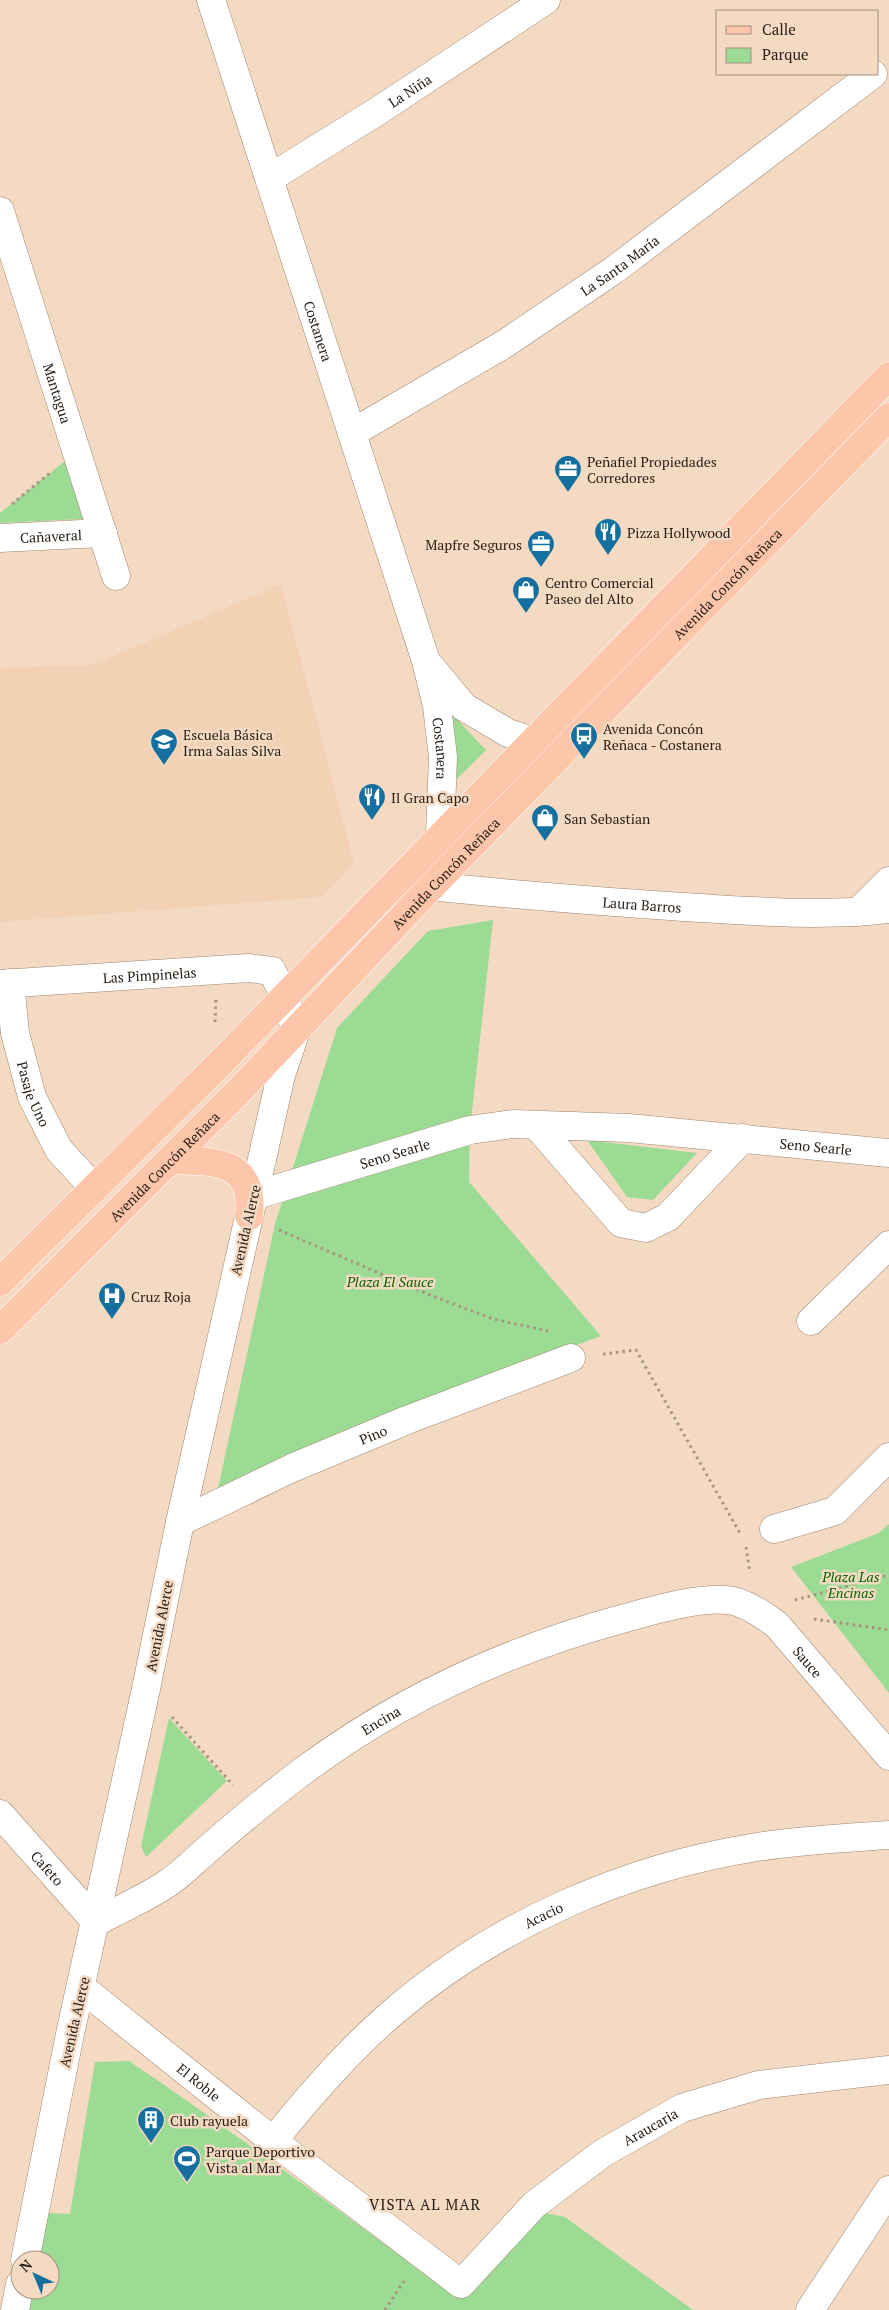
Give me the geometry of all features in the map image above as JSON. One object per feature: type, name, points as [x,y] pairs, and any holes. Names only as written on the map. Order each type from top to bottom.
[{"type":"main road","name":"Avenida Concón Reñaca","points":[[0,1282],[396,881],[889,376]]},
{"type":"main road","name":"Avenida Concón Reñaca","points":[[0,1330],[170,1160],[432,886],[889,418]]},
{"type":"main road","points":[[170,1160],[214,1161],[227,1166],[239,1175],[247,1187],[251,1206]]},
{"type":"street","name":"Costanera","points":[[211,0],[426,661],[437,706],[443,756],[440,835]]},
{"type":"street","name":"La Niña","points":[[270,178],[381,109],[546,0]]},
{"type":"street","points":[[879,69],[889,61]]},
{"type":"street","name":"La Santa María","points":[[352,433],[506,343],[614,270],[872,75]]},
{"type":"street","name":"Mantagua","points":[[0,211],[116,576]]},
{"type":"street","name":"Cañaveral","points":[[0,538],[103,533]]},
{"type":"street","name":"Costanera","points":[[426,661],[464,707],[508,733],[533,741]]},
{"type":"street","name":"Laura Barros","points":[[396,881],[584,901],[792,913],[858,912],[889,909]]},
{"type":"street","points":[[858,912],[889,881]]},
{"type":"street","name":"Las Pimpinelas","points":[[5,984],[248,968],[272,971],[284,995]]},
{"type":"street","name":"Pasaje Uno","points":[[5,984],[15,1033],[32,1097],[59,1150],[94,1188]]},
{"type":"street","points":[[284,995],[296,1030]]},
{"type":"street","name":"Avenida Alerce","points":[[27,2250],[70,2034],[82,1988],[180,1522],[281,1075],[296,1030]]},
{"type":"street","name":"Seno Searle","points":[[251,1206],[470,1130],[513,1124],[628,1128],[889,1153]]},
{"type":"street","points":[[538,1126],[621,1223],[646,1228],[668,1217],[743,1138]]},
{"type":"street","points":[[811,1321],[889,1245]]},
{"type":"street","name":"Pino","points":[[180,1522],[292,1468],[398,1423],[571,1358]]},
{"type":"street","points":[[774,1529],[835,1511],[889,1457]]},
{"type":"street","name":"Sauce","points":[[707,1600],[735,1601],[756,1610],[777,1625],[889,1756]]},
{"type":"street","name":"Encina","points":[[96,1922],[166,1885],[304,1770],[356,1735],[465,1675],[523,1650],[582,1630],[644,1612],[707,1600]]},
{"type":"street","name":"Cafeto","points":[[0,1814],[96,1922]]},
{"type":"street","name":"Acacio","points":[[273,2141],[309,2096],[349,2053],[391,2014],[437,1978],[486,1946],[537,1918],[590,1894],[635,1877],[700,1858],[758,1846],[889,1834]]},
{"type":"street","name":"El Roble","points":[[82,1988],[273,2141],[461,2284]]},
{"type":"street","name":"Araucaria","points":[[461,2284],[534,2204],[604,2153],[682,2108],[759,2084],[889,2070]]},
{"type":"street","points":[[810,2310],[889,2190]]},
{"type":"path","points":[[8,508],[77,451]]},
{"type":"path","points":[[293,1237],[430,1295],[493,1319],[554,1332],[571,1358],[636,1350],[746,1542],[756,1610],[889,1575]]},
{"type":"path","points":[[813,1618],[889,1630]]},
{"type":"path","points":[[146,1689],[255,1809]]},
{"type":"path","points":[[385,2310],[404,2280]]},
{"type":"shaded area","name":"Escuela Básica Irma Salas Silva","points":[[281,584],[354,863],[321,897],[0,922],[0,668],[92,665]]},
{"type":"green space","points":[[65,461],[83,519],[0,523],[0,513]]},
{"type":"green space","points":[[453,715],[486,750],[457,779]]},
{"type":"green space","name":"Plaza El Sauce","points":[[493,920],[470,1130],[469,1182],[601,1336],[409,1407],[217,1493],[275,1224],[337,1028],[428,931]]},
{"type":"green space","points":[[587,1140],[697,1153],[653,1200],[627,1197]]},
{"type":"green space","name":"Plaza Las Encinas","points":[[889,1524],[889,1693],[791,1567],[879,1533]]},
{"type":"green space","points":[[169,1718],[227,1781],[146,1857],[141,1846]]},
{"type":"green space","name":"Parque Deportivo Vista al Mar","points":[[129,2061],[254,2149],[460,2299],[545,2213],[565,2217],[693,2310],[16,2310],[18,2300],[60,2300],[60,2250],[27,2250],[35,2212],[70,2214],[95,2062]]},
{"type":"place","name":"Peñafiel Propiedades Corredores","points":[[568,493]]},
{"type":"place","name":"Pizza Hollywood","points":[[608,556]]},
{"type":"place","name":"Mapfre Seguros","points":[[541,568]]},
{"type":"place","name":"Centro Comercial Paseo del Alto","points":[[526,614]]},
{"type":"place","name":"Avenida Concón Reñaca - Costanera","points":[[584,760]]},
{"type":"place","name":"Escuela Básica Irma Salas Silva","points":[[164,766]]},
{"type":"place","name":"Il Gran Capo","points":[[372,821]]},
{"type":"place","name":"San Sebastian","points":[[545,842]]},
{"type":"place","name":"Cruz Roja","points":[[112,1320]]},
{"type":"place","name":"Club rayuela","points":[[151,2144]]},
{"type":"place","name":"Parque Deportivo Vista al Mar","points":[[187,2183]]},
{"type":"district","name":"VISTA AL MAR","points":[[425,2204]]}]
